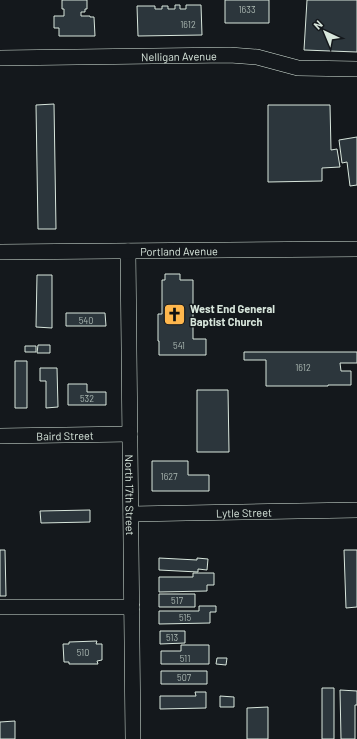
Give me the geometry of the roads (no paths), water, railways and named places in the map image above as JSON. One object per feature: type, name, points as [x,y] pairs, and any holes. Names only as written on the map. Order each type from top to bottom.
[{"type":"street","name":"Nelligan Avenue","points":[[0,58],[230,55],[257,57],[298,68],[357,69]]},
{"type":"street","name":"Portland Avenue","points":[[0,252],[357,249]]},
{"type":"street","name":"North 17th Street","points":[[128,251],[133,739]]},
{"type":"street","name":"Baird Street","points":[[0,436],[130,434]]},
{"type":"street","name":"Lytle Street","points":[[131,514],[357,510]]},
{"type":"street","points":[[0,607],[132,607]]},
{"type":"place","name":"West End General Baptist Church","points":[[175,314]]}]
